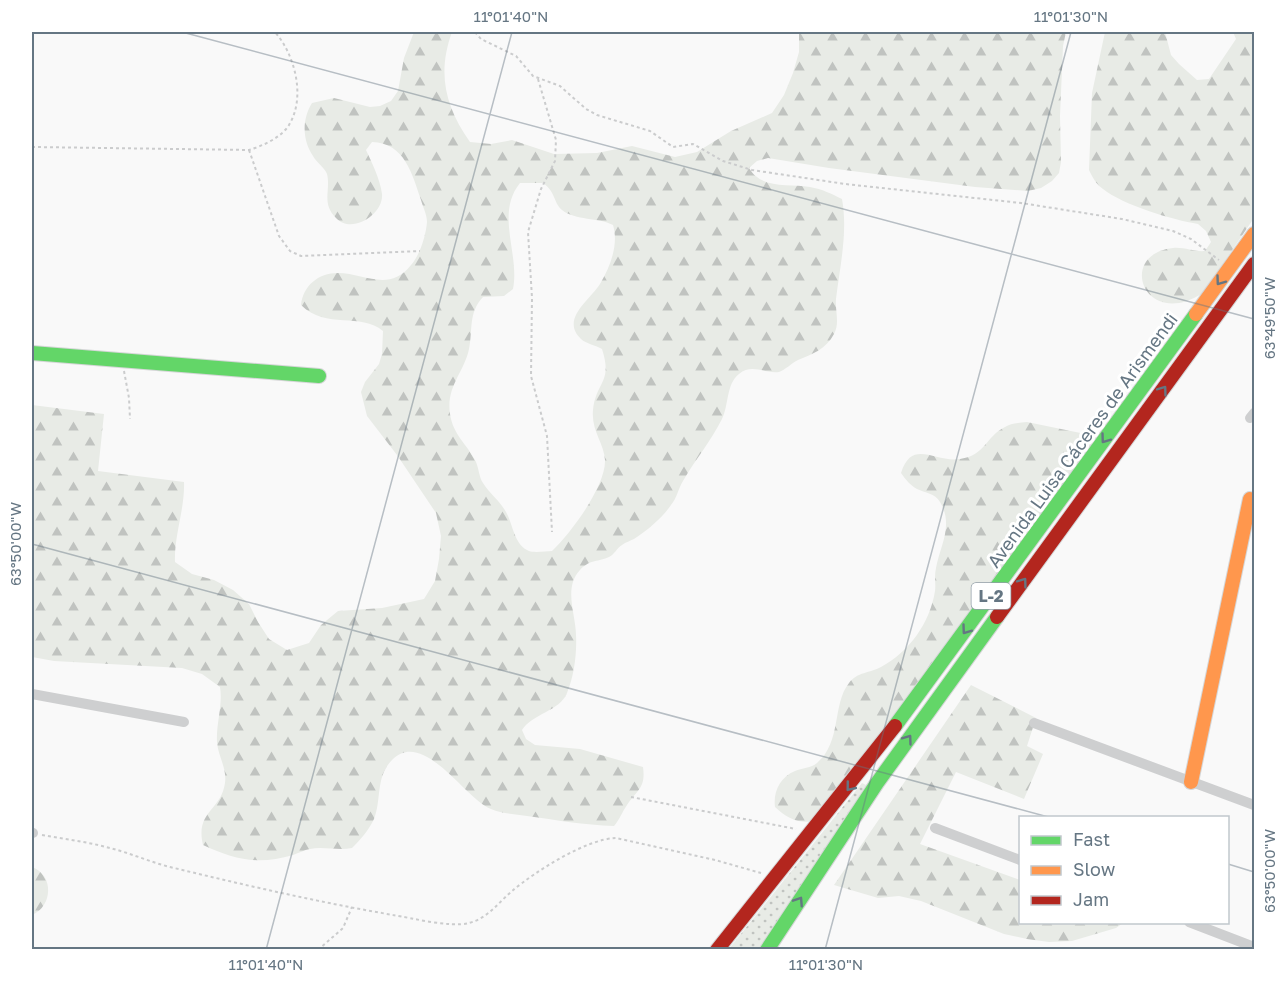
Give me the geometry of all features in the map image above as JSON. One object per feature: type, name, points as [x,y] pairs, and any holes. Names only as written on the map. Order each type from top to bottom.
[{"type":"main road","name":"Avenida Luisa Cáceres de Arismendi","points":[[717,950],[878,750],[1254,234]]},
{"type":"main road","name":"Avenida Luisa Cáceres de Arismendi","points":[[767,950],[877,783],[1252,271]]},
{"type":"main road","points":[[32,353],[319,376]]},
{"type":"main road","points":[[1191,782],[1250,499]]},
{"type":"street","points":[[32,694],[184,722]]},
{"type":"street","points":[[1034,723],[1254,805]]},
{"type":"street","points":[[935,828],[1019,860]]},
{"type":"street","points":[[1194,924],[1254,947]]},
{"type":"path","points":[[32,147],[249,150],[264,145],[288,127],[295,110],[297,91],[291,60],[282,40],[275,32]]},
{"type":"path","points":[[475,32],[481,39],[516,56],[533,76],[560,86],[586,109],[597,115],[650,131],[673,147],[693,144],[723,161],[752,170],[845,184],[1021,203],[1122,219],[1173,231],[1191,239],[1230,268]]},
{"type":"path","points":[[538,79],[556,140],[555,161],[541,189],[528,232],[532,298],[531,376],[547,436],[552,532]]},
{"type":"path","points":[[249,150],[279,236],[290,251],[301,256],[420,251]]},
{"type":"path","points":[[121,360],[129,398],[130,419]]},
{"type":"path","points":[[631,797],[813,832]]},
{"type":"path","points":[[32,833],[110,848],[167,866],[242,885],[439,923],[468,924],[493,912],[513,891],[551,865],[590,842],[604,838],[616,838],[704,857],[776,877]]},
{"type":"path","points":[[318,950],[342,928],[352,907]]},
{"type":"green space","points":[[414,32],[452,32],[445,62],[446,89],[449,103],[470,142],[491,144],[512,140],[554,154],[597,153],[632,146],[675,157],[697,152],[731,131],[772,113],[784,95],[793,73],[799,52],[799,32],[1066,32],[1063,46],[1060,116],[1061,162],[1059,173],[1052,181],[1041,188],[1028,191],[975,187],[768,158],[757,161],[749,168],[754,175],[768,183],[814,188],[842,199],[844,236],[836,299],[837,326],[831,339],[823,347],[779,372],[749,369],[739,374],[732,383],[722,419],[667,510],[644,532],[622,545],[611,556],[587,564],[575,577],[571,593],[576,650],[567,693],[558,704],[532,720],[522,730],[526,739],[535,745],[580,749],[643,767],[642,784],[614,826],[495,811],[481,803],[431,759],[418,753],[405,752],[393,759],[387,766],[381,780],[374,819],[352,848],[315,848],[269,860],[237,857],[203,845],[201,834],[205,818],[219,800],[225,783],[225,772],[217,742],[220,687],[202,674],[182,668],[54,661],[32,657],[32,405],[104,414],[98,471],[184,482],[175,562],[192,574],[214,580],[233,590],[249,604],[269,639],[287,650],[309,643],[321,625],[338,611],[382,608],[424,599],[435,581],[439,559],[441,536],[436,513],[397,455],[367,416],[361,392],[365,382],[379,364],[383,331],[364,322],[321,317],[301,305],[308,287],[324,275],[338,273],[376,280],[394,278],[411,265],[420,250],[427,222],[426,217],[410,170],[400,154],[383,144],[372,142],[366,150],[380,183],[381,201],[378,209],[366,220],[358,223],[343,223],[331,212],[328,202],[327,174],[309,150],[305,136],[306,116],[312,103],[334,98],[370,107],[391,101],[398,91],[404,58]],"holes":[[[520,183],[543,183],[562,210],[613,225],[615,240],[604,277],[579,310],[574,324],[575,332],[581,339],[602,349],[605,360],[605,376],[597,393],[593,410],[596,431],[604,454],[604,471],[586,509],[560,543],[552,551],[534,552],[520,544],[506,512],[483,483],[476,462],[454,428],[449,404],[453,387],[467,358],[473,315],[478,303],[483,297],[504,296],[513,289],[514,262],[509,221],[509,208],[513,195]]]},
{"type":"green space","points":[[1105,32],[1165,32],[1171,55],[1197,80],[1209,79],[1236,39],[1233,32],[1254,32],[1254,218],[1203,293],[1182,302],[1165,303],[1153,297],[1144,287],[1142,275],[1145,263],[1156,253],[1173,248],[1205,251],[1211,242],[1206,231],[1198,224],[1175,219],[1123,201],[1101,187],[1089,170],[1092,93]]},
{"type":"green space","points":[[1027,422],[1100,437],[817,820],[805,822],[785,815],[775,807],[775,796],[779,786],[785,777],[815,765],[825,754],[834,734],[840,701],[849,683],[860,675],[881,667],[901,653],[917,635],[932,603],[935,591],[935,571],[945,535],[946,519],[938,499],[915,487],[901,473],[906,463],[918,454],[951,459],[969,457],[980,450],[998,431],[1013,424]]},
{"type":"green space","points":[[971,685],[1036,718],[1027,746],[1043,754],[1024,799],[956,772],[920,844],[1019,880],[1019,924],[1122,924],[1116,928],[1072,941],[1049,942],[1004,934],[921,901],[899,896],[878,898],[834,885]]},
{"type":"green space","points":[[862,783],[866,785],[760,949],[728,950]]},
{"type":"green space","points":[[32,867],[44,877],[48,891],[44,905],[32,915]]},
{"type":"traffic: fast","points":[[895,726],[1196,314]]},
{"type":"traffic: fast","points":[[32,353],[319,376]]},
{"type":"traffic: fast","points":[[767,950],[877,783],[997,617]]},
{"type":"traffic: slow","points":[[1196,314],[1254,234]]},
{"type":"traffic: slow","points":[[1191,782],[1250,499]]},
{"type":"traffic: jam","points":[[997,617],[1254,264]]},
{"type":"traffic: jam","points":[[717,950],[895,726]]}]
